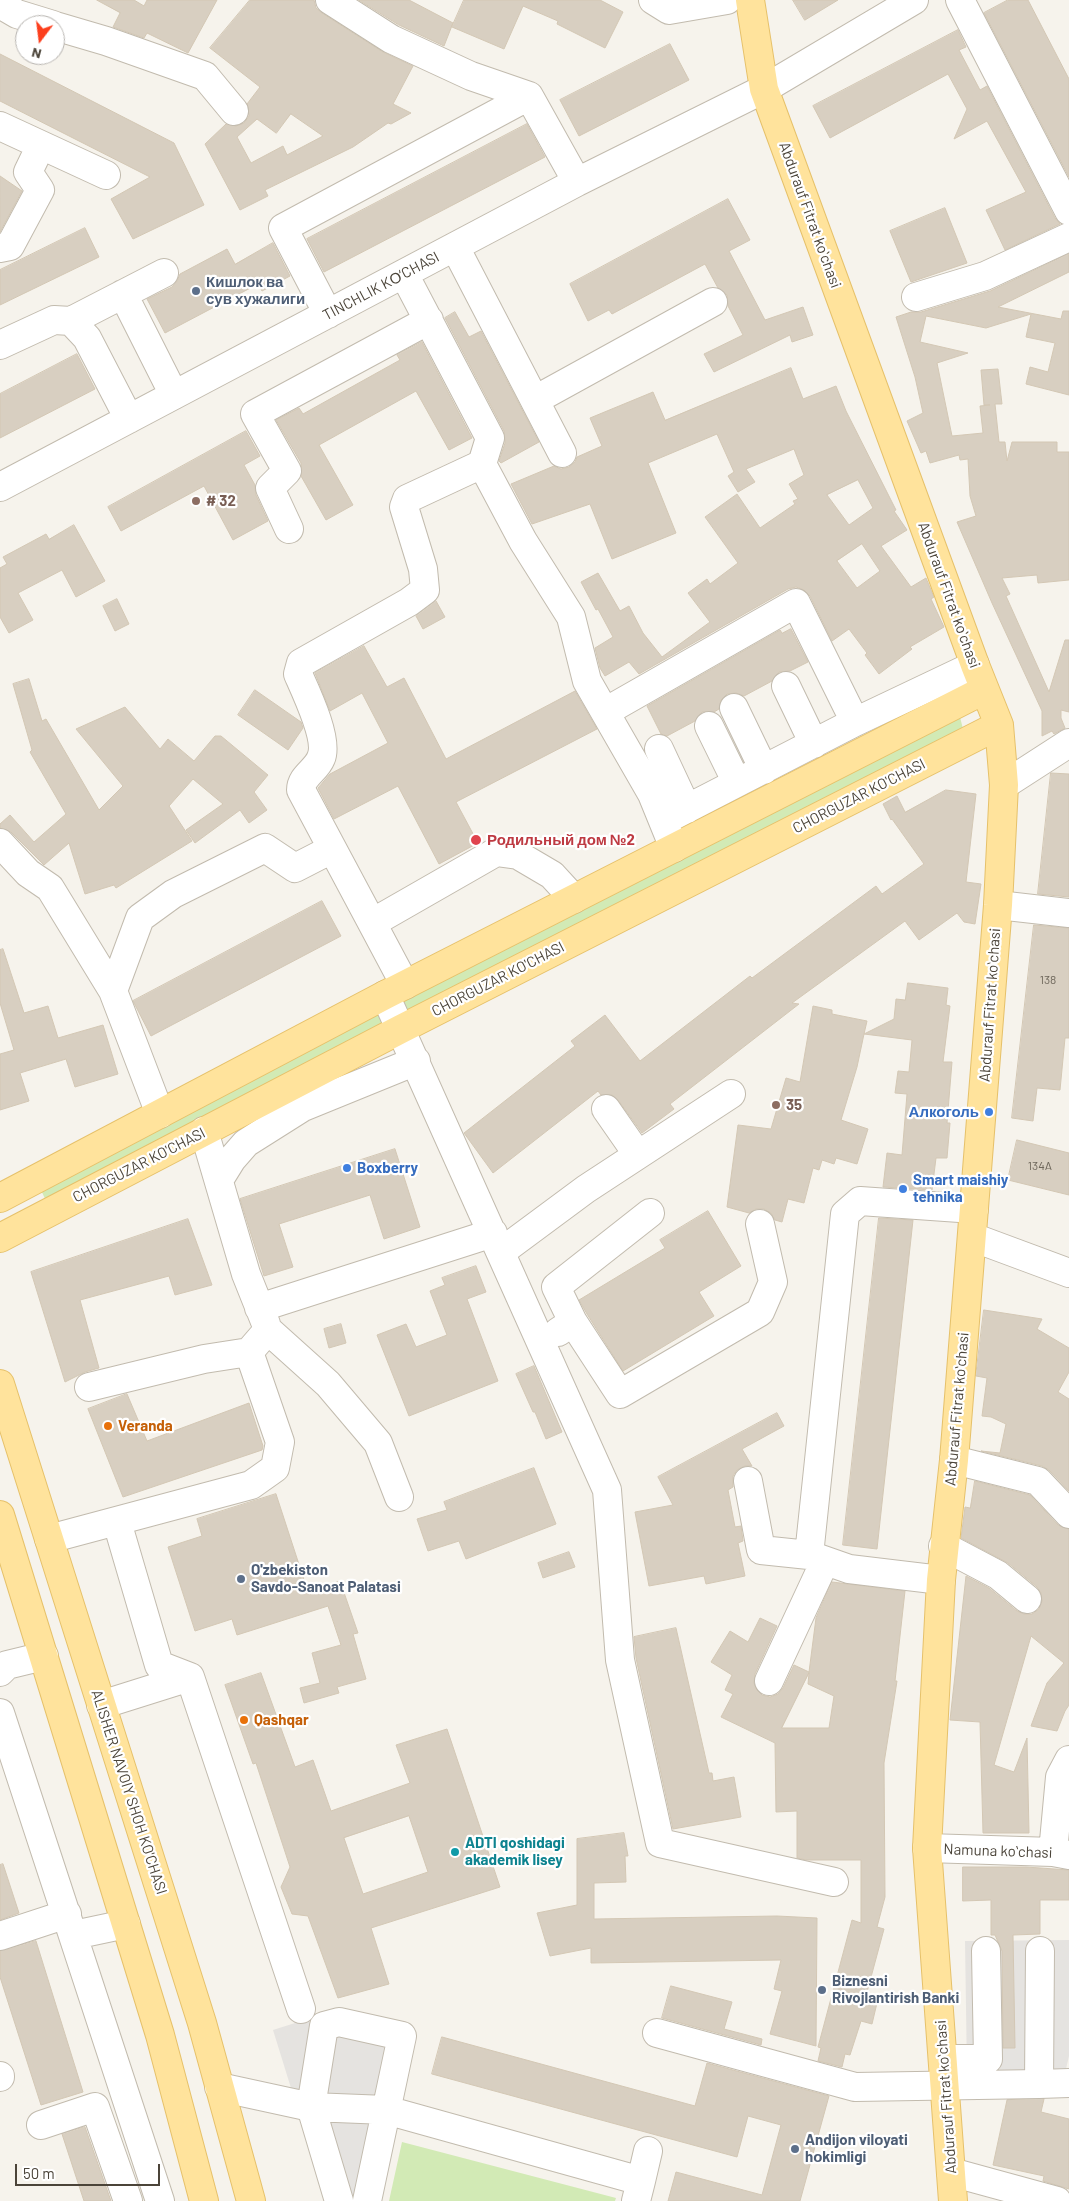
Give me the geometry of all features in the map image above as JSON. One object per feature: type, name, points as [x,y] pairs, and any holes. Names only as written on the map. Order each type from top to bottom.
[{"type":"main road","name":"Abdurauf Fitrat koʻchasi","points":[[750,0],[764,89],[979,677],[999,725],[1004,785],[998,905],[954,1460],[940,1580],[927,1848],[953,2201]]},
{"type":"main road","points":[[0,1198],[395,990],[674,848],[979,677]]},
{"type":"main road","name":"CHORGUZAR KO'CHASI","points":[[0,1238],[401,1029],[999,725]]},
{"type":"main road","name":"ALISHER NAVOIY SHOH KO'CHASI","points":[[0,1384],[202,2023],[251,2201]]},
{"type":"main road","points":[[2,1529],[44,1656],[160,2035],[204,2201]]},
{"type":"main road","points":[[176,2098],[219,2087]]},
{"type":"street","points":[[330,0],[391,39],[471,76],[528,96],[578,182]]},
{"type":"street","points":[[654,0],[669,10],[727,0]]},
{"type":"street","name":"TINCHLIK KО‘CHASI","points":[[0,487],[578,182],[764,89],[914,0]]},
{"type":"street","points":[[960,0],[1069,211]]},
{"type":"street","points":[[0,4],[19,15]]},
{"type":"street","points":[[65,28],[205,76],[234,110]]},
{"type":"street","points":[[328,314],[283,228],[528,96]]},
{"type":"street","points":[[0,126],[106,175]]},
{"type":"street","points":[[0,248],[10,246],[40,190],[28,172],[41,145]]},
{"type":"street","points":[[916,297],[984,276],[1069,237]]},
{"type":"street","points":[[455,247],[562,453]]},
{"type":"street","points":[[0,345],[54,320],[71,321],[164,273]]},
{"type":"street","points":[[404,274],[490,438],[482,464],[523,541],[571,617],[587,681],[652,794],[674,848]]},
{"type":"street","points":[[123,294],[174,395]]},
{"type":"street","points":[[535,400],[713,302]]},
{"type":"street","points":[[289,529],[270,488],[287,471],[255,414],[428,320]]},
{"type":"street","points":[[71,321],[87,338],[129,418]]},
{"type":"street","points":[[482,464],[407,499],[404,503],[423,569],[425,590],[409,602],[301,663],[298,674],[323,742],[322,757],[304,780],[301,790],[372,923],[395,990],[401,1029],[608,1490],[620,1660],[660,1843],[834,1882]]},
{"type":"street","points":[[605,712],[796,603],[855,722]]},
{"type":"street","points":[[663,821],[855,722],[979,677]]},
{"type":"street","points":[[786,686],[814,744]]},
{"type":"street","points":[[734,708],[764,770]]},
{"type":"street","points":[[708,726],[737,784]]},
{"type":"street","points":[[659,749],[688,809]]},
{"type":"street","points":[[1004,785],[1062,753]]},
{"type":"street","points":[[0,843],[28,873],[50,888],[113,991],[160,1114]]},
{"type":"street","points":[[113,991],[140,918],[172,894],[265,848],[295,868],[332,849]]},
{"type":"street","points":[[372,923],[496,852],[518,856],[552,875],[574,899]]},
{"type":"street","points":[[998,905],[1069,913]]},
{"type":"street","points":[[218,1180],[232,1159],[246,1143],[303,1107],[416,1060]]},
{"type":"street","points":[[49,1539],[251,1486],[275,1468],[280,1442],[249,1352],[264,1319],[497,1242],[586,1189],[731,1094]]},
{"type":"street","points":[[606,1109],[638,1155]]},
{"type":"street","points":[[204,1131],[246,1274],[264,1319],[328,1384],[378,1443],[399,1497]]},
{"type":"street","points":[[769,1681],[817,1558],[845,1214],[860,1201],[974,1209]]},
{"type":"street","points":[[650,1213],[556,1287],[573,1322],[620,1394],[760,1312],[773,1282],[760,1224]]},
{"type":"street","points":[[972,1237],[1069,1272]]},
{"type":"street","points":[[542,1342],[573,1322]]},
{"type":"street","points":[[89,1387],[204,1359],[249,1352]]},
{"type":"street","points":[[954,1460],[1038,1481],[1069,1514]]},
{"type":"street","points":[[748,1481],[761,1550],[817,1558],[849,1569],[940,1580]]},
{"type":"street","points":[[117,1522],[159,1665],[190,1677]]},
{"type":"street","points":[[943,1546],[998,1574],[1027,1599]]},
{"type":"street","points":[[2,1668],[44,1656]]},
{"type":"street","points":[[101,1705],[190,1677]]},
{"type":"street","points":[[190,1677],[301,2009]]},
{"type":"street","points":[[0,1713],[160,2201]]},
{"type":"street","points":[[1061,1853],[1060,1777],[1069,1760]]},
{"type":"street","name":"Namuna koʻchasi","points":[[927,1848],[1061,1853]]},
{"type":"street","points":[[0,1936],[71,1925],[126,1924]]},
{"type":"street","points":[[943,2059],[988,2059],[986,1951]]},
{"type":"street","points":[[1039,2084],[1040,1951]]},
{"type":"street","points":[[339,2201],[311,2107],[324,2026],[339,2022],[402,2036],[367,2201]]},
{"type":"street","points":[[657,2034],[855,2087],[945,2087],[1069,2083]]},
{"type":"street","points":[[219,2087],[311,2107],[386,2110],[638,2191],[648,2151]]},
{"type":"street","points":[[41,2125],[96,2107],[128,2201]]},
{"type":"street","points":[[951,2172],[1057,2201]]},
{"type":"green space","points":[[959,713],[964,733],[47,1203],[40,1188]]},
{"type":"green space","points":[[402,2142],[616,2198],[615,2201],[389,2201]]},
{"type":"shaded area","points":[[1069,1940],[1069,2056],[1066,2069],[967,2074],[965,1941]]},
{"type":"shaded area","points":[[336,2010],[413,2029],[379,2201],[326,2201],[273,2030]]},
{"type":"building","points":[[97,0],[134,0],[144,6],[147,0],[217,0],[188,53],[147,33],[144,38],[113,27],[120,13]]},
{"type":"building","points":[[250,0],[314,0],[316,8],[322,13],[383,52],[413,66],[393,104],[411,113],[391,124],[388,123],[353,147],[265,190],[268,196],[240,210],[205,144],[226,124],[236,126],[244,123],[249,116],[247,104],[260,87],[210,48]],"holes":[[[291,114],[323,136],[287,155],[283,146],[251,163],[237,137],[257,119],[276,133]]]},
{"type":"building","points":[[359,0],[409,0],[453,23],[444,46],[399,25]]},
{"type":"building","points":[[464,0],[600,0],[623,12],[605,48],[557,24],[558,21],[523,6],[504,49],[452,27]]},
{"type":"building","points":[[793,0],[838,0],[805,20]]},
{"type":"building","points":[[1008,0],[1028,0],[1069,79],[1069,177],[984,13]]},
{"type":"building","points":[[958,30],[966,47],[959,50],[980,90],[987,86],[1055,218],[1060,224],[1005,250],[986,210],[1026,192],[987,121],[954,139],[967,109],[948,74],[830,138],[813,106]]},
{"type":"building","points":[[670,44],[689,80],[579,136],[560,100]]},
{"type":"building","points":[[0,54],[15,62],[15,65],[22,65],[174,143],[204,205],[133,239],[111,199],[150,177],[0,101]]},
{"type":"building","points":[[527,124],[545,157],[324,272],[307,239]]},
{"type":"building","points":[[0,176],[22,191],[0,232]]},
{"type":"building","points":[[728,199],[750,240],[729,251],[765,320],[803,307],[813,335],[792,342],[790,335],[714,372],[704,354],[743,335],[728,306],[727,295],[718,288],[705,264],[612,314],[609,310],[588,321],[570,284]]},
{"type":"building","points":[[945,208],[967,263],[911,282],[890,231]]},
{"type":"building","points":[[85,228],[99,257],[0,305],[0,270]]},
{"type":"building","name":"Кишлок ва сув хужалиги","points":[[273,243],[290,276],[262,291],[258,284],[165,333],[147,299],[172,287],[180,274],[227,249],[235,264]]},
{"type":"building","points":[[1069,254],[1069,272],[998,307],[1061,319],[1063,311],[1069,311],[1069,395],[1026,384],[1030,367],[1048,372],[1055,343],[1026,337],[1031,314],[986,328],[926,316],[920,342],[968,353],[937,363],[952,436],[983,433],[980,406],[990,405],[984,405],[981,370],[998,369],[1002,404],[995,404],[999,442],[1005,442],[1007,461],[1012,442],[1057,442],[1057,452],[1069,452],[1069,580],[1038,583],[1037,575],[1002,578],[1010,594],[1006,596],[1049,692],[1065,640],[1069,640],[1069,712],[1061,710],[1061,718],[1065,728],[1054,734],[1052,731],[1042,736],[1042,711],[957,522],[976,516],[970,496],[968,459],[960,460],[959,455],[930,463],[926,451],[921,453],[907,421],[923,413],[915,377],[896,317],[911,312],[921,312],[990,291]]},
{"type":"building","points":[[455,312],[469,337],[481,331],[539,442],[501,463],[499,461],[505,443],[504,431],[445,318]]},
{"type":"building","points":[[422,342],[472,438],[449,450],[416,391],[319,445],[353,505],[326,520],[301,476],[301,463],[276,420],[299,408],[303,414],[400,360],[397,355]]},
{"type":"building","points":[[77,354],[95,389],[0,438],[0,394]]},
{"type":"building","points":[[791,368],[803,399],[836,386],[846,411],[896,510],[894,511],[907,530],[881,546],[911,587],[926,578],[934,597],[931,599],[944,627],[910,647],[912,649],[879,674],[865,655],[867,653],[849,629],[832,641],[810,596],[804,590],[796,587],[788,589],[639,674],[629,662],[605,676],[600,668],[595,648],[613,637],[581,582],[598,573],[620,611],[629,606],[643,633],[662,657],[710,622],[688,593],[707,579],[710,584],[738,563],[705,517],[737,494],[760,528],[795,504],[793,501],[798,499],[789,484],[804,475],[794,449],[746,469],[755,482],[738,492],[728,476],[734,472],[717,434],[648,463],[676,533],[612,559],[590,504],[532,524],[511,484],[554,466],[561,469],[569,467],[575,462],[577,457],[602,446],[590,418],[653,392],[665,420]],"holes":[[[858,480],[873,508],[849,525],[827,495]],[[862,544],[880,571],[857,588],[837,561]]]},
{"type":"building","points":[[246,431],[260,456],[244,465],[255,485],[256,495],[268,521],[233,540],[204,486],[121,531],[108,507]]},
{"type":"building","points":[[74,525],[105,581],[76,597],[62,570],[18,593],[33,620],[9,633],[0,617],[0,568],[7,564],[3,557],[46,534],[49,539]]},
{"type":"building","points":[[117,599],[129,624],[115,631],[103,606]]},
{"type":"building","points":[[436,601],[445,617],[423,629],[416,616]]},
{"type":"building","points":[[791,629],[808,662],[790,671],[779,672],[772,681],[744,696],[736,693],[727,694],[721,700],[719,709],[714,712],[702,712],[695,721],[667,736],[661,734],[647,706],[780,630],[782,633]]},
{"type":"building","points":[[364,646],[387,687],[404,678],[446,759],[575,691],[597,729],[456,802],[478,843],[439,864],[398,786],[334,819],[318,788],[330,774],[388,743],[362,693],[330,711],[315,673]]},
{"type":"building","points":[[29,679],[42,721],[46,719],[99,810],[123,786],[76,729],[125,707],[160,749],[168,739],[194,761],[215,736],[221,736],[268,775],[254,792],[267,810],[249,823],[240,810],[195,843],[186,830],[223,804],[193,779],[169,806],[192,841],[116,888],[114,885],[85,894],[69,843],[44,865],[11,832],[0,828],[0,824],[10,815],[34,842],[66,814],[30,752],[32,750],[13,684]]},
{"type":"building","points":[[255,690],[301,722],[303,728],[288,750],[238,715]]},
{"type":"building","points":[[1051,773],[1069,774],[1069,897],[1038,894]]},
{"type":"building","points":[[946,790],[976,794],[966,882],[981,884],[975,924],[964,922],[957,913],[919,940],[905,921],[792,1003],[799,1004],[670,1104],[674,1109],[642,1133],[618,1100],[612,1095],[601,1095],[598,1091],[493,1173],[464,1133],[575,1046],[571,1041],[605,1015],[640,1061],[750,976],[752,978],[876,886],[882,894],[924,864],[891,820],[883,804],[897,796],[905,812]]},
{"type":"building","points":[[322,901],[341,936],[151,1036],[133,1001]]},
{"type":"building","points":[[1034,925],[1069,928],[1069,1038],[1065,1038],[1060,1090],[1037,1088],[1033,1121],[1012,1118]]},
{"type":"building","points":[[3,949],[24,1013],[48,1006],[58,1038],[103,1025],[118,1074],[75,1087],[66,1059],[20,1073],[29,1101],[0,1110],[0,1054],[14,1050],[0,1003],[0,950]]},
{"type":"building","points":[[908,983],[948,988],[946,1005],[950,1006],[943,1062],[952,1062],[947,1123],[950,1123],[947,1158],[936,1158],[932,1190],[883,1187],[887,1153],[902,1155],[907,1094],[895,1093],[898,1071],[909,1072],[912,1040],[864,1034],[894,1019],[896,999],[905,1000]]},
{"type":"building","points":[[813,1006],[832,1010],[832,1014],[867,1021],[857,1067],[841,1120],[868,1129],[857,1164],[836,1158],[834,1164],[822,1160],[819,1170],[813,1168],[804,1203],[788,1199],[782,1222],[775,1220],[771,1213],[764,1209],[756,1209],[749,1213],[727,1207],[738,1125],[771,1129],[786,1078],[800,1082]]},
{"type":"building","points":[[1017,1140],[1069,1153],[1069,1195],[1008,1180]]},
{"type":"building","points":[[395,1149],[420,1227],[384,1239],[370,1195],[279,1224],[293,1267],[264,1276],[240,1199]]},
{"type":"building","points":[[708,1211],[741,1266],[699,1292],[714,1316],[623,1371],[579,1300],[665,1248],[660,1240]]},
{"type":"building","points":[[879,1218],[913,1220],[877,1549],[843,1545]]},
{"type":"building","points":[[188,1219],[212,1285],[175,1295],[169,1276],[80,1300],[99,1368],[85,1372],[65,1382],[31,1272]]},
{"type":"building","points":[[476,1266],[486,1292],[467,1299],[498,1381],[409,1416],[377,1335],[406,1324],[416,1347],[447,1335],[430,1291],[445,1285],[442,1278]]},
{"type":"building","points":[[984,1310],[1042,1319],[1037,1329],[1069,1348],[1069,1372],[1058,1392],[1069,1399],[1069,1491],[1049,1470],[1042,1466],[981,1451],[1000,1453],[1006,1424],[991,1417],[982,1416],[987,1378],[976,1376]]},
{"type":"building","points":[[341,1324],[346,1343],[329,1348],[324,1329]]},
{"type":"building","points":[[534,1366],[562,1432],[546,1439],[516,1374]]},
{"type":"building","points":[[127,1394],[147,1441],[249,1403],[263,1446],[262,1450],[123,1497],[88,1409]]},
{"type":"building","points":[[777,1413],[784,1426],[742,1449],[752,1466],[745,1466],[737,1470],[733,1476],[733,1487],[728,1490],[735,1527],[741,1526],[743,1541],[738,1543],[745,1576],[706,1584],[704,1576],[649,1586],[635,1512],[673,1505],[658,1477]]},
{"type":"building","points":[[534,1468],[556,1524],[466,1559],[459,1541],[428,1551],[417,1519],[447,1510],[444,1502]]},
{"type":"building","points":[[975,1481],[1030,1495],[1058,1525],[1069,1529],[1069,1705],[1057,1731],[1031,1726],[1047,1683],[1064,1663],[1031,1636],[994,1765],[1014,1772],[1027,1738],[1029,1833],[983,1833],[980,1722],[950,1720],[966,1576],[989,1588],[1017,1611],[1024,1614],[1032,1614],[1039,1609],[1042,1601],[1041,1593],[1037,1587],[1008,1563],[961,1538],[965,1507],[970,1508]]},
{"type":"building","name":"O'zbekiston Savdo-Sanoat Palatasi","points":[[276,1494],[308,1592],[340,1581],[358,1633],[353,1634],[366,1679],[337,1687],[339,1693],[304,1703],[300,1688],[320,1683],[312,1653],[341,1645],[328,1606],[237,1635],[232,1619],[195,1631],[168,1547],[202,1536],[197,1519]]},
{"type":"building","points":[[569,1552],[575,1567],[543,1578],[538,1563]]},
{"type":"building","points":[[832,1582],[905,1591],[895,1681],[897,1681],[884,1763],[885,1897],[877,1927],[884,1929],[867,1992],[869,1993],[867,2000],[877,2003],[872,2024],[861,2021],[850,2055],[845,2054],[842,2067],[818,2061],[821,2048],[818,2047],[852,1920],[861,1923],[861,1860],[806,1860],[797,1858],[797,1811],[776,1812],[775,1743],[721,1717],[733,1694],[725,1690],[732,1675],[711,1662],[730,1631],[748,1642],[760,1618],[777,1626],[755,1674],[754,1683],[762,1695],[770,1697],[778,1694],[794,1665],[809,1672],[816,1618]],"holes":[[[809,1673],[808,1684],[834,1696],[829,1728],[782,1728]]]},
{"type":"building","points":[[676,1628],[709,1773],[712,1773],[713,1781],[734,1777],[741,1817],[673,1829],[636,1658],[634,1637]]},
{"type":"building","name":"ADTI qoshidagi akademik lisey","points":[[261,1673],[295,1767],[313,1760],[331,1811],[410,1783],[396,1745],[447,1729],[500,1887],[371,1928],[389,1984],[338,1998],[308,1916],[292,1914],[281,1887],[290,1867],[256,1763],[253,1764],[225,1685]],"holes":[[[409,1816],[428,1872],[363,1894],[344,1838]]]},
{"type":"building","points":[[624,1833],[628,1856],[625,1856],[626,1882],[594,1883],[594,1919],[777,1916],[817,1918],[816,2046],[770,2034],[782,1991],[774,1989],[781,1960],[591,1963],[591,1948],[550,1956],[537,1913],[577,1905],[577,1839]]},
{"type":"building","points":[[3,1864],[19,1913],[0,1920],[0,1865]]},
{"type":"building","points":[[963,1867],[1026,1867],[1069,1870],[1069,1900],[1040,1900],[1040,1934],[1013,1935],[1015,2048],[1003,2048],[1002,1951],[995,1935],[991,1935],[991,1900],[963,1901]]},
{"type":"building","points":[[36,1941],[83,2092],[41,2105],[0,1977],[0,1951]]},
{"type":"building","points":[[671,1986],[732,2002],[724,2029],[762,2039],[761,2045],[662,2018]]},
{"type":"building","points":[[442,2037],[695,2106],[707,2063],[829,2096],[800,2201],[668,2201],[676,2172],[762,2195],[781,2125],[748,2116],[737,2157],[432,2074]]},
{"type":"building","points":[[1044,2099],[1041,2112],[1069,2119],[1069,2189],[1043,2181],[1044,2176],[993,2165],[1007,2100]]},
{"type":"building","points":[[85,2127],[111,2201],[84,2201],[62,2134]]},
{"type":"place","name":"Кишлок ва сув хужалиги","points":[[196,291]]},
{"type":"place","name":"# 32","points":[[196,501]]},
{"type":"place","name":"Родильный дом №2","points":[[476,840]]},
{"type":"place","name":"35","points":[[776,1105]]},
{"type":"place","name":"Алкоголь","points":[[989,1112]]},
{"type":"place","name":"Boxberry","points":[[347,1168]]},
{"type":"place","name":"Smart maishiy tehnika","points":[[903,1189]]},
{"type":"place","name":"Veranda","points":[[108,1426]]},
{"type":"place","name":"O'zbekiston Savdo-Sanoat Palatasi","points":[[241,1579]]},
{"type":"place","name":"Qashqar","points":[[244,1720]]},
{"type":"place","name":"ADTI qoshidagi akademik lisey","points":[[455,1852]]},
{"type":"place","name":"Biznesni Rivojlantirish Banki","points":[[822,1990]]},
{"type":"place","name":"Andijon vilоyati hоkimligi","points":[[795,2149]]}]
